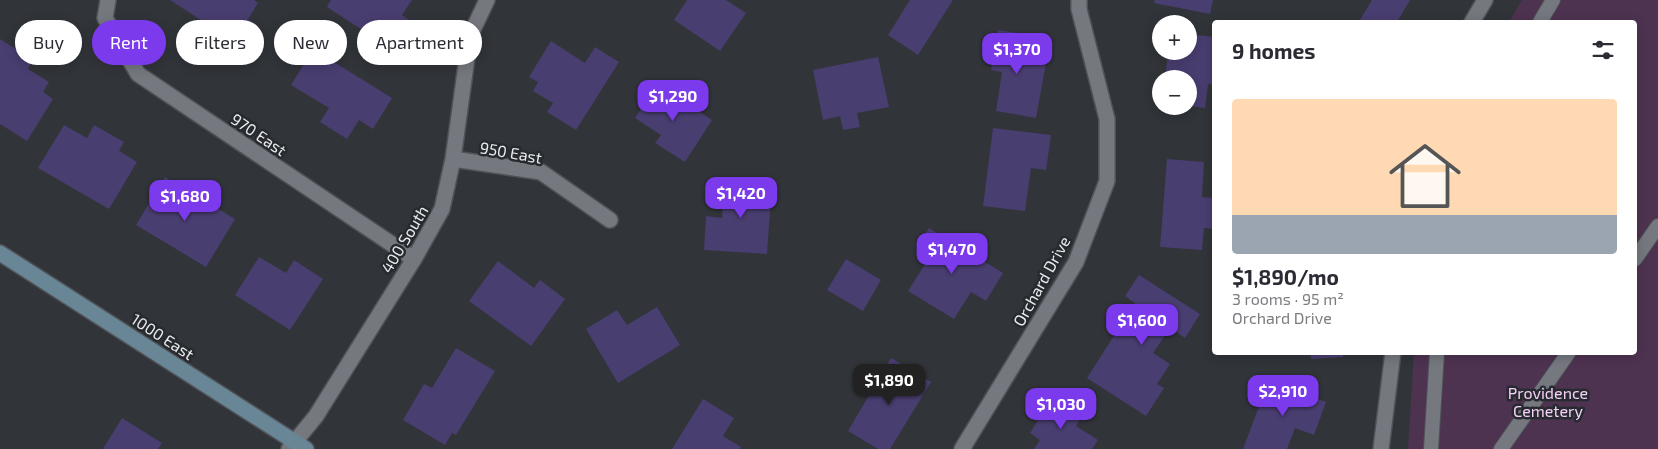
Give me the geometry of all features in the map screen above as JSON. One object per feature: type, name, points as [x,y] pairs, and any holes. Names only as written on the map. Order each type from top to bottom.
[{"type":"street","name":"970 East","points":[[108,0],[105,18],[138,74],[414,259]]},
{"type":"street","name":"400 South","points":[[296,447],[414,259],[442,209],[453,160],[470,36],[487,0]]},
{"type":"street","name":"Orchard Drive","points":[[962,449],[1076,262],[1107,181],[1107,119],[1079,9],[1079,0]]},
{"type":"street","points":[[1473,20],[1485,0]]},
{"type":"street","name":"950 East","points":[[453,160],[541,172],[610,220]]},
{"type":"street","name":"1000 East","points":[[0,253],[296,447]]},
{"type":"street","points":[[1382,449],[1393,355]]},
{"type":"lane","points":[[1541,20],[1553,0]]},
{"type":"lane","points":[[1637,255],[1658,226]]},
{"type":"lane","points":[[1431,449],[1437,355]]},
{"type":"lane","points":[[1501,449],[1567,355]]},
{"type":"green space","name":"Providence Cemetery","points":[[1522,0],[1658,0],[1658,449],[1408,449],[1414,355],[1637,355],[1637,20],[1510,20]]},
{"type":"building","points":[[170,0],[254,0],[258,3],[248,19],[249,20],[201,20]]},
{"type":"building","points":[[331,0],[412,0],[402,15],[409,20],[357,20],[357,27],[327,7]]},
{"type":"building","points":[[687,0],[726,0],[746,13],[720,51],[674,20]]},
{"type":"building","points":[[910,0],[953,0],[918,55],[888,35]]},
{"type":"building","points":[[1155,0],[1213,0],[1210,14],[1154,3]]},
{"type":"building","points":[[1372,0],[1410,0],[1398,20],[1360,20]]},
{"type":"building","points":[[998,30],[1031,35],[1027,60],[1046,63],[1036,118],[996,111],[1002,72],[991,70]]},
{"type":"building","points":[[1197,35],[1212,37],[1212,85],[1208,84],[1205,108],[1197,107],[1197,70],[1166,70],[1167,60],[1197,60]]},
{"type":"building","points":[[0,39],[15,49],[15,65],[30,65],[28,69],[49,82],[43,92],[53,99],[27,141],[0,124]]},
{"type":"building","points":[[551,41],[585,63],[595,47],[619,62],[576,130],[547,112],[553,103],[533,91],[538,82],[529,77]]},
{"type":"building","points":[[878,57],[889,107],[857,113],[860,127],[843,130],[840,116],[823,120],[813,70]]},
{"type":"building","points":[[303,65],[339,65],[392,98],[373,129],[359,120],[347,139],[320,122],[329,108],[291,85]]},
{"type":"building","points":[[657,84],[712,120],[685,162],[655,143],[661,135],[635,118]]},
{"type":"building","points":[[64,125],[87,138],[94,125],[124,142],[119,151],[137,162],[109,209],[38,168]]},
{"type":"building","points":[[993,128],[1051,135],[1046,170],[1031,168],[1025,211],[983,206]]},
{"type":"building","points":[[1167,159],[1204,162],[1202,197],[1212,198],[1212,229],[1204,228],[1202,250],[1160,247]]},
{"type":"building","points":[[165,177],[235,219],[206,267],[136,225]]},
{"type":"building","points":[[725,179],[772,182],[767,254],[704,250],[706,216],[722,218]]},
{"type":"building","points":[[929,228],[1003,273],[986,301],[971,292],[954,319],[908,291],[931,255],[917,247]]},
{"type":"building","points":[[259,257],[286,273],[294,260],[323,279],[290,330],[235,295]]},
{"type":"building","points":[[846,259],[881,280],[863,311],[827,290]]},
{"type":"building","points":[[498,261],[534,288],[540,280],[565,299],[531,346],[469,301]]},
{"type":"building","points":[[1139,275],[1200,314],[1185,338],[1170,328],[1153,353],[1170,364],[1157,384],[1164,388],[1146,416],[1087,378],[1135,303],[1125,296]]},
{"type":"building","points":[[657,307],[680,345],[618,383],[586,329],[617,310],[627,325]]},
{"type":"building","points":[[456,348],[495,371],[456,435],[452,433],[445,445],[403,420],[424,384],[432,388]]},
{"type":"building","points":[[1310,355],[1343,355],[1343,357],[1311,359]]},
{"type":"building","points":[[891,358],[931,382],[890,449],[878,449],[848,431]]},
{"type":"building","points":[[1269,380],[1326,402],[1314,435],[1295,428],[1287,449],[1243,449]]},
{"type":"building","points":[[703,399],[734,418],[723,436],[741,447],[740,449],[672,449]]},
{"type":"building","points":[[1051,399],[1081,418],[1076,426],[1098,440],[1092,449],[1034,449],[1040,440],[1030,433]]},
{"type":"building","points":[[122,418],[162,443],[158,449],[103,449]]}]
